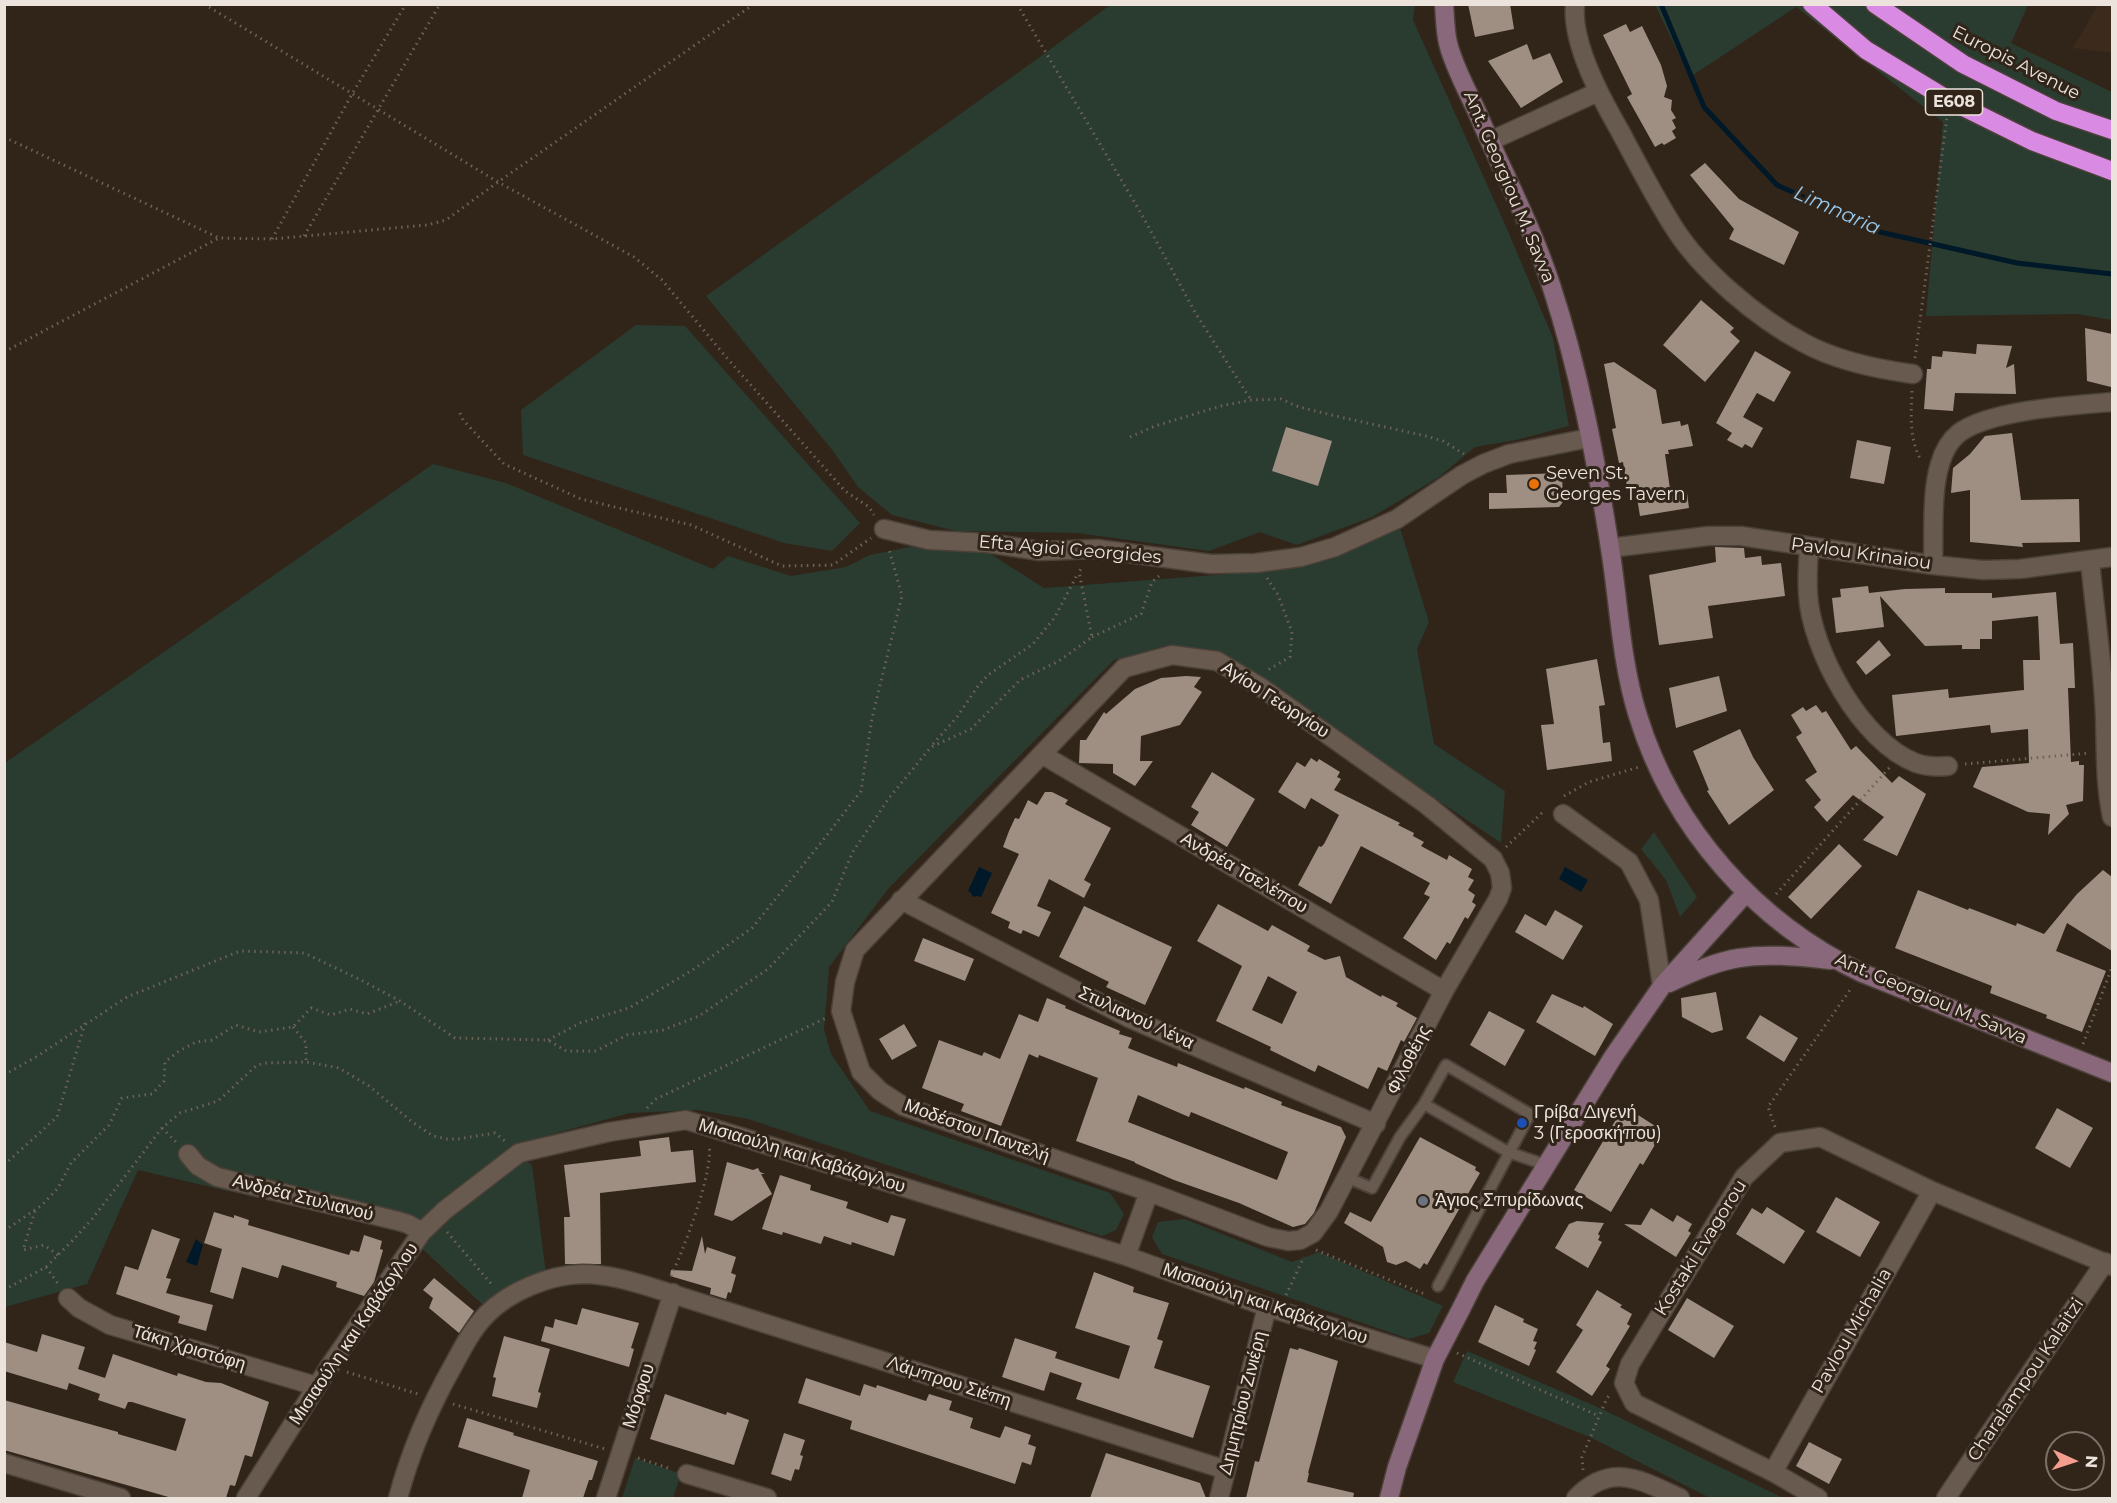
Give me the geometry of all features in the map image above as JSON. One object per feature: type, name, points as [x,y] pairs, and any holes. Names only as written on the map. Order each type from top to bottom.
[{"type":"highway","name":"E608","points":[[1812,4],[1866,51],[1945,98],[2032,141],[2112,171]]},
{"type":"highway","name":"Europis Avenue","points":[[1875,4],[1963,64],[2056,111],[2112,130]]},
{"type":"main road","name":"Ant. Georgiou M. Savva","points":[[1444,4],[1449,46],[1529,228],[1564,327],[1589,438],[1610,548],[1625,660],[1637,714],[1650,751],[1681,813],[1699,840],[1745,894],[1794,933],[1834,960],[1862,974],[2112,1072]]},
{"type":"main road","points":[[1389,1498],[1397,1467],[1438,1353],[1475,1281],[1613,1056],[1662,986],[1745,894]]},
{"type":"main road","points":[[1662,986],[1705,967],[1739,958],[1779,956],[1834,960]]},
{"type":"street","points":[[1575,4],[1577,34],[1598,92],[1674,228],[1706,269],[1750,307],[1804,343],[1877,369],[1912,374]]},
{"type":"street","points":[[1490,141],[1598,92]]},
{"type":"street","points":[[1933,566],[1936,477],[1947,446],[1959,434],[1972,426],[2037,409],[2112,402]]},
{"type":"street","name":"Efta Agioi Georgides","points":[[884,529],[929,540],[988,543],[1040,551],[1097,549],[1211,564],[1256,563],[1335,548],[1397,519],[1462,475],[1483,464],[1509,454],[1589,438]]},
{"type":"street","name":"Pavlou Krinaiou","points":[[1610,548],[1708,536],[1741,536],[1933,566],[1983,570],[2020,569],[2112,557]]},
{"type":"street","points":[[1809,547],[1808,595],[1820,644],[1847,701],[1871,730],[1901,755],[1916,763],[1932,767],[1948,766]]},
{"type":"street","points":[[2090,561],[2109,715],[2105,751],[2112,817]]},
{"type":"street","name":"Αγίου Γεωργίου","points":[[901,900],[1043,755],[1124,668],[1172,655],[1218,661],[1262,688],[1427,805],[1493,859]]},
{"type":"street","name":"Ανδρέα Τσελέπου","points":[[1043,755],[1444,991]]},
{"type":"street","points":[[1563,814],[1629,862],[1649,900],[1662,986]]},
{"type":"street","name":"Φιλοθέης","points":[[1288,1241],[1300,1240],[1314,1233],[1348,1178],[1444,991],[1498,899],[1503,888],[1500,873],[1493,859]]},
{"type":"street","name":"Μοδέστου Παντελή","points":[[901,900],[855,950],[844,982],[841,1011],[861,1072],[880,1091],[903,1106],[1149,1191],[1268,1237],[1288,1241]]},
{"type":"street","name":"Στυλιανού Λένα","points":[[901,900],[1129,1018],[1376,1124]]},
{"type":"street","name":"Μισιαούλη και Καβάζογλου","points":[[246,1498],[316,1386],[422,1232],[445,1210],[519,1153],[627,1129],[686,1120],[1126,1256],[1273,1309],[1438,1353]]},
{"type":"street","points":[[1780,1143],[1820,1137],[1932,1191],[2109,1264]]},
{"type":"street","name":"Kostaki Evagorou","points":[[1624,1383],[1630,1364],[1744,1177],[1780,1143]]},
{"type":"street","name":"Ανδρέα Στυλιανού","points":[[188,1154],[198,1166],[217,1177],[398,1221],[422,1232]]},
{"type":"street","points":[[1126,1256],[1149,1191]]},
{"type":"street","name":"Pavlou Michalia","points":[[1773,1472],[1932,1191]]},
{"type":"street","name":"Charalampou Kalaitzi","points":[[1946,1498],[2109,1264]]},
{"type":"street","name":"Λάμπρου Σιέπη","points":[[398,1498],[407,1464],[434,1398],[463,1347],[486,1315],[505,1300],[544,1282],[582,1274],[604,1276],[668,1292],[1226,1470]]},
{"type":"street","name":"Μόρφου","points":[[606,1498],[668,1292]]},
{"type":"street","name":"Τάκη Χριστόφη","points":[[68,1298],[79,1308],[110,1325],[316,1386]]},
{"type":"street","name":"Δημητρίου Ζινιέρη","points":[[1219,1498],[1273,1309]]},
{"type":"street","points":[[1624,1383],[1634,1403],[1773,1472],[1818,1498]]},
{"type":"street","points":[[4,1463],[121,1498]]},
{"type":"street","points":[[687,1474],[767,1498]]},
{"type":"street","points":[[1581,1493],[1611,1477],[1636,1478],[1680,1498]]},
{"type":"lane","points":[[1348,1178],[1372,1188],[1400,1137],[1424,1104],[1446,1065],[1530,1114],[1438,1286]]},
{"type":"lane","points":[[1424,1104],[1508,1152],[1546,1165]]},
{"type":"path","points":[[204,4],[498,182],[634,257],[662,280],[741,375],[845,491],[869,507],[884,529],[902,596],[872,718],[861,791],[753,928],[694,969],[629,1008],[580,1023],[548,1040]]},
{"type":"path","points":[[272,239],[352,94],[406,4]]},
{"type":"path","points":[[304,236],[440,4]]},
{"type":"path","points":[[4,137],[219,238],[272,239],[427,225],[446,220],[754,4]]},
{"type":"path","points":[[1017,4],[1142,215],[1196,314],[1251,400]]},
{"type":"path","points":[[1936,477],[1917,453],[1910,424],[1912,374],[1945,136]]},
{"type":"path","points":[[4,352],[219,238]]},
{"type":"path","points":[[1130,437],[1155,426],[1221,406],[1251,400],[1281,399],[1340,417],[1443,441],[1483,464]]},
{"type":"path","points":[[460,413],[463,420],[504,464],[581,499],[691,525],[782,566],[833,565],[884,529]]},
{"type":"path","points":[[4,1075],[36,1057],[127,997],[240,951],[304,953],[400,1001],[455,1038],[548,1040],[567,1051],[596,1051],[627,1035],[663,1030],[699,1016],[768,969],[832,903],[852,853],[889,798],[957,717],[988,675],[1033,644],[1055,616],[1079,572],[1097,549]]},
{"type":"path","points":[[931,747],[971,729],[1020,680],[1059,661],[1092,636],[1141,614],[1152,582],[1180,560]]},
{"type":"path","points":[[1256,563],[1278,595],[1292,632],[1290,657],[1263,673]]},
{"type":"path","points":[[1079,572],[1092,636]]},
{"type":"path","points":[[1948,766],[2105,751]]},
{"type":"path","points":[[1763,909],[1901,755]]},
{"type":"path","points":[[2080,1052],[2112,967]]},
{"type":"path","points":[[1780,1143],[1768,1107],[1862,974]]},
{"type":"path","points":[[4,1231],[36,1209],[58,1188],[71,1163],[109,1125],[122,1098],[152,1094],[164,1081],[165,1062],[179,1050],[196,1042],[212,1040],[236,1025],[259,1032],[293,1027],[311,1008],[331,1015],[350,1009],[367,1014],[400,1001]]},
{"type":"path","points":[[627,1129],[656,1099],[841,1011]]},
{"type":"path","points":[[4,1165],[57,1118],[86,1023]]},
{"type":"path","points":[[293,1027],[306,1043],[306,1062]]},
{"type":"path","points":[[4,1290],[46,1267],[58,1255],[92,1219],[162,1128],[180,1113],[218,1101],[256,1066],[264,1063],[306,1062],[339,1068],[353,1075],[433,1136],[458,1139],[495,1132],[519,1153]]},
{"type":"path","points":[[668,1292],[675,1266],[702,1194],[711,1155],[706,1126]]},
{"type":"path","points":[[36,1209],[23,1250],[44,1245],[58,1255]]},
{"type":"path","points":[[436,1219],[505,1300]]},
{"type":"path","points":[[1273,1309],[1308,1247],[1428,1296]]},
{"type":"path","points":[[1438,1353],[1599,1416]]},
{"type":"path","points":[[329,1367],[687,1474]]},
{"type":"path","points":[[1581,1493],[1582,1457],[1606,1398],[1624,1383]]},
{"type":"shaded area","points":[[2098,5],[2112,5],[2112,53],[2073,48]]},
{"type":"green space","points":[[1110,5],[1415,5],[1413,20],[1507,229],[1553,338],[1569,426],[1516,440],[1475,447],[1439,477],[1372,517],[1297,545],[1260,532],[1209,551],[1077,533],[956,531],[892,515],[858,487],[833,451],[706,296]]},
{"type":"green space","points":[[1655,5],[2028,5],[2011,43],[2112,92],[2112,320],[2078,314],[1926,316],[1943,122],[1796,7],[1690,77]]},
{"type":"green space","points":[[636,325],[685,326],[860,523],[832,551],[784,543],[523,455],[521,410]]},
{"type":"green space","points":[[433,464],[506,483],[713,569],[728,556],[791,576],[846,567],[870,555],[910,547],[989,553],[1044,588],[1255,572],[1342,554],[1400,528],[1429,622],[1417,649],[1434,744],[1505,791],[1501,843],[1222,654],[1168,645],[1114,660],[888,889],[829,967],[824,1029],[831,1054],[870,1111],[1110,1193],[1124,1214],[1116,1230],[1102,1236],[748,1119],[698,1110],[630,1113],[531,1140],[518,1155],[532,1165],[546,1274],[484,1306],[404,1232],[138,1170],[87,1284],[5,1307],[5,763]]},
{"type":"green space","points":[[1654,832],[1697,897],[1680,917],[1666,880],[1641,849]]},
{"type":"green space","points":[[1185,1219],[1292,1262],[1319,1252],[1443,1306],[1429,1333],[1409,1339],[1162,1254],[1152,1237],[1158,1222]]},
{"type":"green space","points":[[1467,1351],[1602,1409],[1783,1498],[1710,1498],[1592,1438],[1453,1382]]},
{"type":"green space","points":[[635,1458],[681,1474],[673,1498],[622,1498]]},
{"type":"water","points":[[979,867],[992,873],[981,897],[973,897],[968,891]]},
{"type":"water","points":[[1565,867],[1588,880],[1581,892],[1559,879]]},
{"type":"water","points":[[196,1239],[203,1245],[197,1266],[186,1262]]},
{"type":"building","points":[[1468,4],[1510,4],[1514,29],[1475,37]]},
{"type":"building","points":[[1626,24],[1630,32],[1642,26],[1661,65],[1667,86],[1664,97],[1672,100],[1671,110],[1676,118],[1672,120],[1676,128],[1672,131],[1676,138],[1664,145],[1662,143],[1655,147],[1627,97],[1632,94],[1603,35]]},
{"type":"building","points":[[1527,44],[1533,60],[1550,53],[1563,82],[1521,108],[1488,61]]},
{"type":"building","points":[[1705,163],[1739,199],[1799,232],[1784,265],[1729,239],[1734,229],[1690,175]]},
{"type":"building","points":[[1701,300],[1734,328],[1730,332],[1740,341],[1705,382],[1663,345]]},
{"type":"building","points":[[2085,328],[2112,334],[2111,387],[2087,381]]},
{"type":"building","points":[[1977,344],[2012,346],[2006,368],[2014,364],[2016,394],[1955,393],[1953,411],[1924,409],[1927,369],[1931,369],[1932,356],[1942,357],[1943,351],[1976,354]]},
{"type":"building","points":[[1755,351],[1791,372],[1774,402],[1757,393],[1743,417],[1763,428],[1752,448],[1745,444],[1742,448],[1727,440],[1732,433],[1716,423]]},
{"type":"building","points":[[1614,362],[1656,390],[1662,424],[1680,421],[1681,426],[1688,424],[1693,446],[1668,450],[1669,454],[1665,454],[1671,496],[1687,493],[1689,508],[1640,516],[1636,492],[1628,493],[1623,462],[1619,463],[1612,429],[1616,428],[1604,364]]},
{"type":"building","points":[[1286,427],[1332,441],[1318,486],[1272,471]]},
{"type":"building","points":[[2012,433],[2021,500],[2079,499],[2080,542],[2022,543],[2023,547],[1970,542],[1970,490],[1951,493],[1953,468],[1970,454],[1985,436]]},
{"type":"building","points":[[1857,440],[1891,447],[1884,484],[1850,478]]},
{"type":"building","name":"Seven St. Georges Tavern","points":[[1562,473],[1563,502],[1559,507],[1489,509],[1489,493],[1507,493],[1506,475]]},
{"type":"building","points":[[1715,547],[1744,548],[1745,558],[1761,556],[1762,565],[1781,563],[1785,596],[1708,606],[1713,638],[1659,645],[1649,575],[1716,562]]},
{"type":"building","points":[[1868,586],[1869,593],[1945,588],[1945,593],[1992,593],[1992,598],[2056,592],[2060,644],[2073,643],[2075,688],[2068,688],[2071,762],[2079,761],[2079,765],[2084,765],[2083,801],[2066,805],[2069,814],[2048,835],[2050,814],[2028,812],[1973,787],[1982,767],[2029,763],[2028,729],[1991,733],[1990,725],[1896,736],[1892,695],[1948,689],[1949,698],[2024,690],[2023,660],[2040,660],[2038,616],[1992,621],[1992,639],[1980,639],[1980,649],[1962,649],[1962,645],[1925,646],[1880,596],[1884,627],[1836,633],[1832,598],[1841,597],[1840,589]]},
{"type":"building","points":[[1879,640],[1891,655],[1866,675],[1856,662]]},
{"type":"building","points":[[1597,659],[1605,705],[1599,706],[1603,743],[1610,742],[1612,761],[1547,770],[1541,725],[1554,724],[1546,669]]},
{"type":"building","points":[[1719,676],[1727,711],[1676,728],[1669,688]]},
{"type":"building","points":[[1201,677],[1194,687],[1202,692],[1180,725],[1141,736],[1140,761],[1153,761],[1135,786],[1113,773],[1113,764],[1079,763],[1080,740],[1086,740],[1104,712],[1106,714],[1135,689],[1161,678]]},
{"type":"building","points":[[1816,705],[1822,713],[1826,711],[1851,750],[1856,746],[1892,783],[1899,776],[1926,794],[1897,856],[1863,840],[1884,817],[1853,795],[1827,822],[1814,807],[1821,800],[1805,780],[1817,772],[1796,737],[1802,733],[1791,715],[1803,707],[1806,711]]},
{"type":"building","points":[[1740,729],[1753,757],[1774,790],[1729,825],[1707,791],[1709,790],[1693,751]]},
{"type":"building","points":[[1311,758],[1317,762],[1319,759],[1340,772],[1337,777],[1341,779],[1334,790],[1400,823],[1398,825],[1414,833],[1413,836],[1424,842],[1421,846],[1447,860],[1449,855],[1472,869],[1468,877],[1474,880],[1468,890],[1475,895],[1472,902],[1476,905],[1468,919],[1465,917],[1450,944],[1447,942],[1436,960],[1403,938],[1430,897],[1424,894],[1430,883],[1397,865],[1361,846],[1331,904],[1298,885],[1339,815],[1311,798],[1305,809],[1278,792],[1297,762],[1305,767]]},
{"type":"building","points":[[1212,772],[1255,799],[1227,847],[1191,825],[1199,812],[1191,807]]},
{"type":"building","points":[[1045,792],[1052,792],[1068,800],[1065,804],[1111,828],[1084,880],[1091,884],[1084,898],[1049,879],[1037,906],[1051,912],[1039,937],[1023,930],[1021,934],[1008,928],[1010,922],[991,913],[1019,854],[1003,847],[1009,831],[1015,818],[1019,819],[1028,800],[1037,805]]},
{"type":"building","points":[[1839,844],[1862,866],[1811,919],[1788,897]]},
{"type":"building","points":[[2103,870],[2112,877],[2112,951],[2067,923],[2056,951],[2106,971],[2082,1032],[2046,1018],[2047,1015],[1990,993],[1992,986],[1895,948],[1918,890],[1968,910],[1969,908],[2016,926],[2017,923],[2044,934],[2077,894]]},
{"type":"building","points":[[1218,904],[1268,931],[1272,925],[1310,946],[1307,951],[1325,960],[1340,956],[1346,977],[1381,997],[1382,995],[1398,1003],[1396,1006],[1417,1018],[1404,1042],[1401,1040],[1387,1071],[1378,1067],[1368,1089],[1318,1065],[1315,1072],[1270,1050],[1271,1047],[1216,1021],[1242,966],[1197,941]],"holes":[[[1268,976],[1297,992],[1282,1024],[1252,1010]]]},
{"type":"building","points":[[1084,906],[1172,947],[1145,1005],[1106,987],[1109,982],[1059,957]]},
{"type":"building","points":[[1555,910],[1583,926],[1563,960],[1515,932],[1525,914],[1546,926]]},
{"type":"building","points":[[923,938],[974,959],[965,981],[914,961]]},
{"type":"building","points":[[1716,992],[1723,1030],[1712,1033],[1682,1017],[1681,998]]},
{"type":"building","points":[[1552,994],[1583,1008],[1584,1006],[1613,1024],[1595,1056],[1536,1022]]},
{"type":"building","points":[[1047,998],[1120,1031],[1119,1034],[1132,1038],[1128,1048],[1177,1067],[1178,1063],[1244,1089],[1245,1087],[1282,1102],[1281,1105],[1341,1127],[1346,1137],[1314,1213],[1305,1224],[1293,1227],[1239,1203],[1076,1141],[1098,1078],[1039,1055],[1038,1058],[1029,1054],[1001,1126],[961,1111],[964,1104],[922,1088],[939,1040],[982,1056],[984,1052],[1000,1059],[1019,1014],[1038,1022]],"holes":[[[1138,1095],[1189,1117],[1191,1112],[1288,1152],[1277,1180],[1128,1122]]]},
{"type":"building","points":[[1489,1011],[1525,1030],[1505,1066],[1470,1045]]},
{"type":"building","points":[[1760,1015],[1798,1038],[1784,1062],[1746,1038]]},
{"type":"building","points":[[904,1024],[917,1046],[892,1060],[879,1039]]},
{"type":"building","points":[[1624,1106],[1663,1131],[1643,1165],[1640,1163],[1611,1212],[1574,1190]]},
{"type":"building","points":[[2057,1108],[2093,1128],[2070,1168],[2035,1148]]},
{"type":"building","points":[[669,1137],[671,1152],[693,1150],[696,1182],[600,1193],[601,1264],[565,1264],[564,1217],[570,1217],[564,1165],[641,1156],[639,1141]]},
{"type":"building","name":"Άγιος Σπυρίδωνας","points":[[1420,1137],[1476,1167],[1475,1170],[1480,1173],[1427,1265],[1424,1263],[1420,1269],[1406,1261],[1396,1265],[1387,1262],[1383,1247],[1344,1223],[1350,1212],[1371,1222]]},
{"type":"building","points":[[727,1162],[753,1170],[758,1168],[765,1174],[761,1174],[772,1194],[732,1221],[714,1215]]},
{"type":"building","points":[[780,1175],[811,1185],[810,1190],[848,1202],[846,1208],[888,1223],[891,1215],[906,1219],[894,1256],[852,1242],[851,1245],[824,1236],[821,1244],[783,1232],[782,1235],[762,1229]]},
{"type":"building","points":[[1836,1197],[1880,1222],[1860,1257],[1816,1232]]},
{"type":"building","points":[[1767,1207],[1805,1231],[1784,1264],[1736,1234],[1752,1208],[1762,1214]]},
{"type":"building","points":[[1651,1208],[1673,1222],[1677,1215],[1692,1224],[1688,1231],[1691,1233],[1676,1257],[1624,1224],[1641,1225]]},
{"type":"building","points":[[214,1212],[234,1218],[234,1215],[249,1220],[248,1225],[349,1255],[351,1250],[359,1252],[364,1235],[382,1241],[380,1249],[383,1250],[374,1282],[364,1296],[336,1287],[337,1282],[282,1265],[278,1278],[242,1267],[233,1299],[210,1292],[222,1249],[204,1243]]},
{"type":"building","points":[[1577,1221],[1604,1223],[1598,1234],[1600,1236],[1598,1240],[1602,1242],[1588,1268],[1555,1248],[1569,1224]]},
{"type":"building","points":[[152,1229],[180,1239],[166,1278],[171,1279],[166,1293],[213,1305],[206,1331],[178,1323],[180,1316],[116,1294],[125,1266],[138,1270]]},
{"type":"building","points":[[702,1236],[705,1254],[707,1247],[736,1257],[731,1273],[736,1275],[731,1293],[728,1292],[726,1299],[710,1294],[711,1288],[670,1276],[671,1270],[692,1271]]},
{"type":"building","points":[[1094,1272],[1134,1287],[1133,1292],[1169,1303],[1157,1339],[1163,1341],[1154,1368],[1210,1386],[1193,1438],[1076,1399],[1082,1383],[1050,1372],[1044,1391],[1002,1377],[1015,1338],[1057,1352],[1055,1358],[1119,1379],[1130,1346],[1075,1328]]},
{"type":"building","points":[[434,1278],[474,1311],[459,1333],[429,1308],[433,1298],[423,1290]]},
{"type":"building","points":[[1597,1290],[1632,1314],[1627,1324],[1630,1326],[1606,1366],[1610,1369],[1592,1396],[1556,1372],[1583,1330],[1576,1325]]},
{"type":"building","points":[[1687,1298],[1734,1326],[1714,1358],[1668,1330]]},
{"type":"building","points":[[1495,1305],[1524,1319],[1523,1322],[1538,1329],[1533,1341],[1537,1342],[1534,1349],[1536,1350],[1529,1366],[1478,1342]]},
{"type":"building","points":[[582,1308],[639,1323],[631,1348],[634,1349],[629,1367],[541,1341],[545,1326],[553,1328],[555,1319],[577,1325]]},
{"type":"building","points":[[42,1334],[85,1347],[78,1369],[105,1378],[113,1354],[177,1376],[178,1373],[206,1382],[221,1383],[269,1402],[252,1457],[245,1455],[235,1486],[230,1485],[226,1498],[172,1498],[4,1450],[4,1400],[176,1451],[186,1419],[132,1402],[128,1402],[125,1409],[98,1400],[100,1394],[69,1383],[67,1390],[4,1371],[4,1342],[37,1352]]},
{"type":"building","points":[[504,1336],[550,1349],[538,1392],[541,1393],[537,1408],[492,1396],[496,1378],[493,1377]]},
{"type":"building","points":[[1290,1348],[1298,1350],[1299,1348],[1338,1361],[1307,1482],[1354,1493],[1353,1498],[1246,1498],[1255,1461],[1259,1462]]},
{"type":"building","points":[[806,1378],[860,1396],[864,1384],[876,1388],[877,1385],[926,1401],[929,1394],[952,1401],[949,1410],[973,1418],[970,1428],[1000,1438],[1005,1426],[1031,1435],[1028,1444],[1036,1447],[1031,1465],[1022,1462],[1015,1484],[850,1429],[852,1421],[798,1403]]},
{"type":"building","points":[[665,1394],[726,1415],[727,1412],[749,1420],[734,1465],[650,1439]]},
{"type":"building","points":[[467,1418],[514,1433],[513,1435],[598,1461],[583,1498],[522,1498],[530,1470],[458,1447]]},
{"type":"building","points":[[784,1433],[805,1440],[800,1455],[803,1456],[799,1470],[795,1469],[791,1481],[771,1474]]},
{"type":"building","points":[[1809,1442],[1842,1459],[1829,1484],[1796,1466]]},
{"type":"building","points":[[1106,1453],[1200,1483],[1206,1498],[1090,1498]]},
{"type":"waterway","name":"Limnaria","points":[[1661,4],[1704,107],[1777,185],[1880,232],[2017,263],[2112,274]]},
{"type":"place","name":"Seven St. Georges Tavern","points":[[1534,484]]},
{"type":"place","name":"Γρίβα Διγενή 3 (Γεροσκήπου)","points":[[1522,1123]]},
{"type":"place","name":"Άγιος Σπυρίδωνας","points":[[1423,1201]]}]
